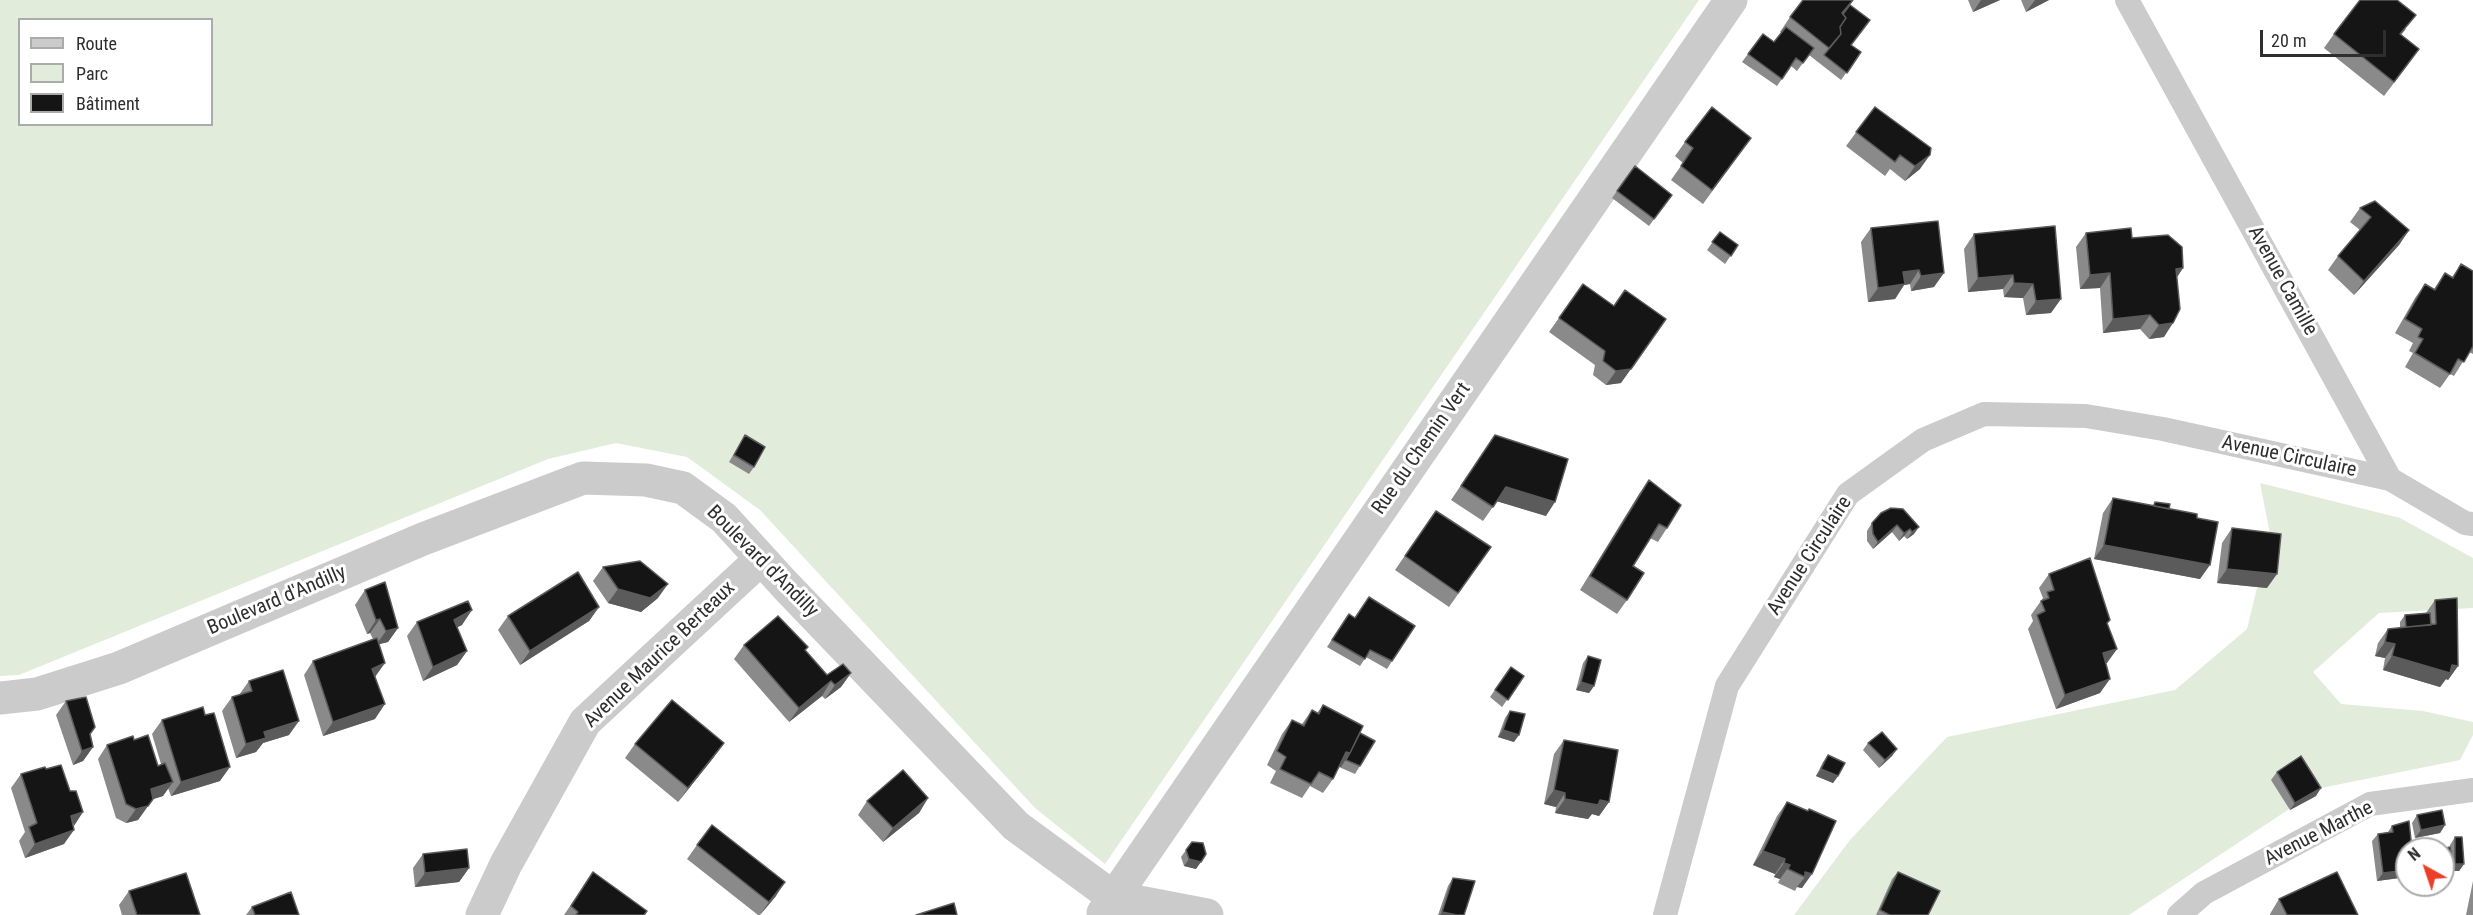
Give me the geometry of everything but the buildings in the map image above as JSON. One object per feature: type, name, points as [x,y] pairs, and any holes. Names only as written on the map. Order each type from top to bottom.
[{"type":"street","name":"Rue du Chemin Vert","points":[[1107,906],[1731,0]]},
{"type":"street","name":"Boulevard d'Andilly","points":[[0,698],[37,694],[119,668],[423,539],[583,478],[646,480],[683,488],[724,518],[1016,826],[1107,906],[1207,915]]},
{"type":"street","name":"Avenue Maurice Berteaux","points":[[482,915],[506,864],[585,722],[761,559]]},
{"type":"lane","name":"Avenue Camille","points":[[2127,0],[2391,478],[2465,523],[2473,524]]},
{"type":"lane","name":"Avenue Circulaire","points":[[1665,915],[1727,686],[1848,494],[1923,440],[1984,414],[2086,416],[2163,429],[2391,478]]},
{"type":"lane","name":"Avenue Marthe","points":[[2179,915],[2205,893],[2370,804],[2473,790]]},
{"type":"green space","points":[[0,0],[1699,0],[1105,864],[1035,808],[760,510],[687,457],[616,443],[548,459],[19,675],[0,676]]},
{"type":"green space","points":[[2260,483],[2400,518],[2473,558],[2473,608],[2379,613],[2313,672],[2341,704],[2423,711],[2473,722],[2473,735],[2460,760],[2321,788],[2129,915],[1794,915],[1850,840],[1947,737],[2175,690],[2247,629],[2270,534]]}]
